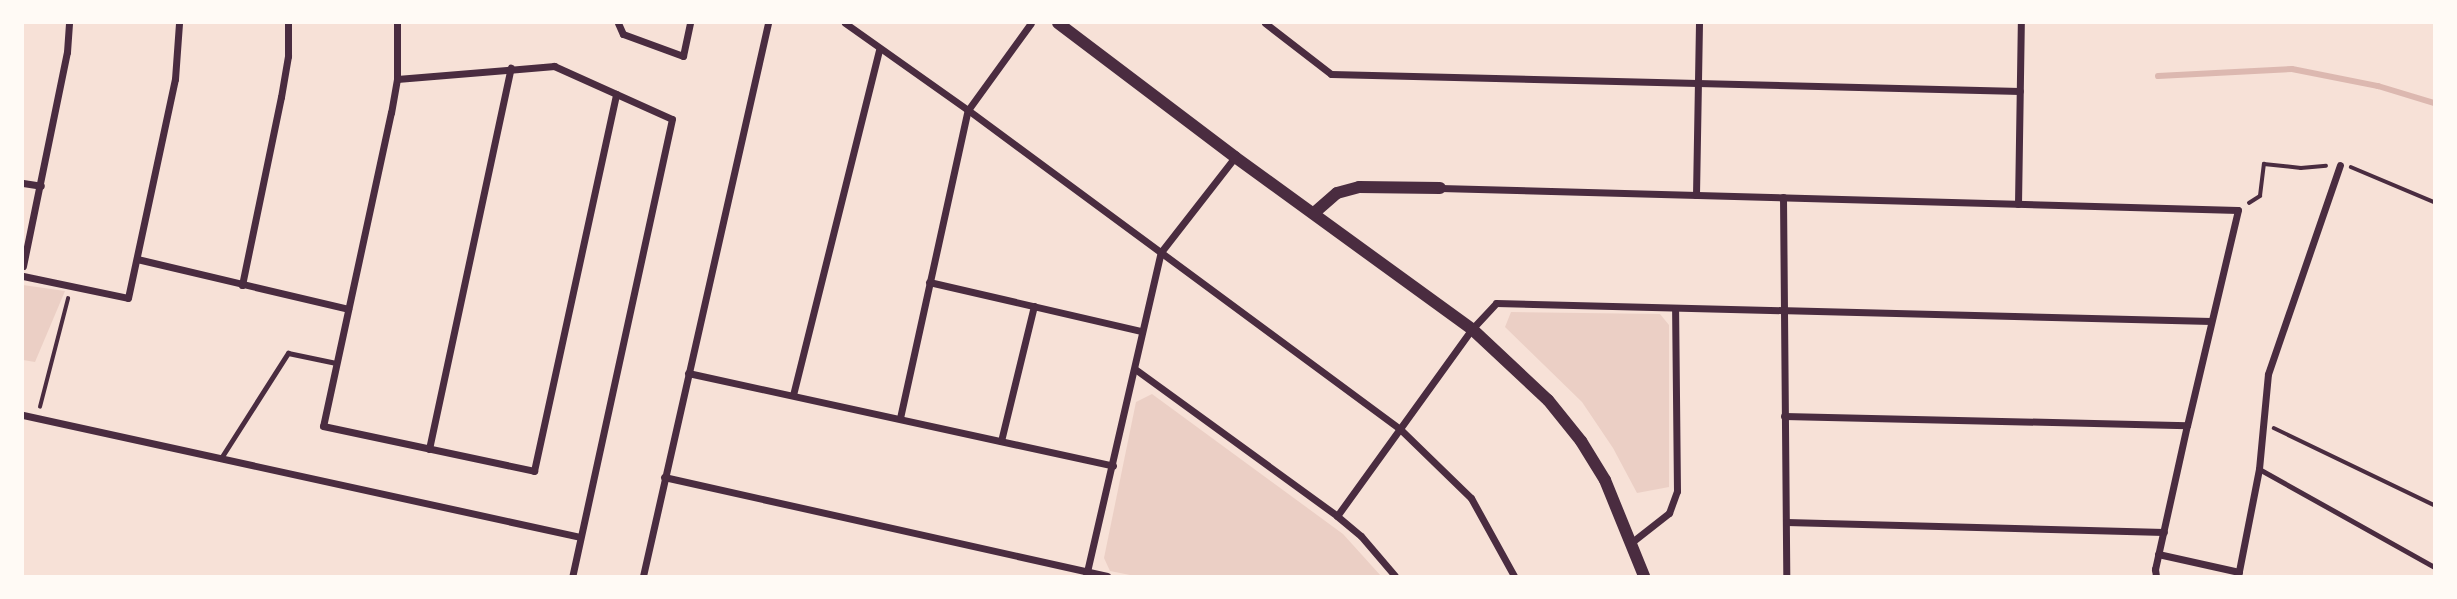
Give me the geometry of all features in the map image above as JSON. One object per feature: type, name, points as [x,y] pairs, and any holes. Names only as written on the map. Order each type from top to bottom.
[{"type":"street","points":[[23,266],[67,52],[69,23]]},
{"type":"street","points":[[23,276],[128,298],[175,79],[179,23]]},
{"type":"street","points":[[242,285],[281,97],[288,56],[288,23]]},
{"type":"street","points":[[397,23],[397,79],[323,426],[534,471],[617,94]]},
{"type":"street","points":[[618,23],[623,34],[683,56],[690,23]]},
{"type":"street","points":[[643,576],[768,23]]},
{"type":"street","points":[[845,23],[968,110],[1401,429],[1471,498],[1514,576]]},
{"type":"street","points":[[900,418],[968,110],[1031,23]]},
{"type":"street","points":[[1058,23],[1235,157],[1472,329],[1548,400],[1581,441],[1605,480],[1644,576]]},
{"type":"street","points":[[1265,23],[1331,74],[2020,92]]},
{"type":"street","points":[[1696,195],[1699,23]]},
{"type":"street","points":[[2018,204],[2021,23]]},
{"type":"street","points":[[793,395],[879,49]]},
{"type":"street","points":[[397,79],[554,66],[672,118],[572,576]]},
{"type":"street","points":[[429,449],[511,68]]},
{"type":"street","points":[[1086,574],[1161,252],[1235,157]]},
{"type":"street","points":[[2158,554],[2239,574],[2259,469],[2269,374],[2340,165]]},
{"type":"street","points":[[23,183],[40,186]]},
{"type":"street","points":[[1314,213],[1337,193],[1359,187],[2238,210],[2158,554],[2156,576]]},
{"type":"street","points":[[1783,197],[1786,576]]},
{"type":"street","points":[[137,259],[348,309]]},
{"type":"street","points":[[929,282],[1141,331]]},
{"type":"street","points":[[1337,516],[1472,329],[1496,303],[2211,321]]},
{"type":"street","points":[[1001,441],[1034,306]]},
{"type":"street","points":[[1632,541],[1669,513],[1677,491],[1675,308]]},
{"type":"street","points":[[1135,369],[1337,516],[1361,536],[1395,576]]},
{"type":"street","points":[[688,373],[1113,466]]},
{"type":"street","points":[[23,415],[580,537]]},
{"type":"street","points":[[1784,416],[2187,425]]},
{"type":"street","points":[[664,477],[1086,574],[1107,576]]},
{"type":"street","points":[[1786,522],[2164,532]]},
{"type":"lane","points":[[220,458],[288,353],[335,363]]},
{"type":"lane","points":[[2259,469],[2434,567]]},
{"type":"path","points":[[38,418],[71,286]]},
{"type":"path","points":[[2263,422],[2434,505]]},
{"type":"shaded area","points":[[23,285],[65,291],[35,362],[23,360]]},
{"type":"shaded area","points":[[1511,312],[1660,314],[1669,325],[1669,487],[1637,493],[1613,448],[1582,402],[1505,327]]},
{"type":"shaded area","points":[[1152,394],[1343,534],[1381,576],[1135,576],[1110,571],[1104,558],[1136,402]]},
{"type":"waterway","points":[[2158,76],[2292,69],[2378,86],[2434,103]]}]
